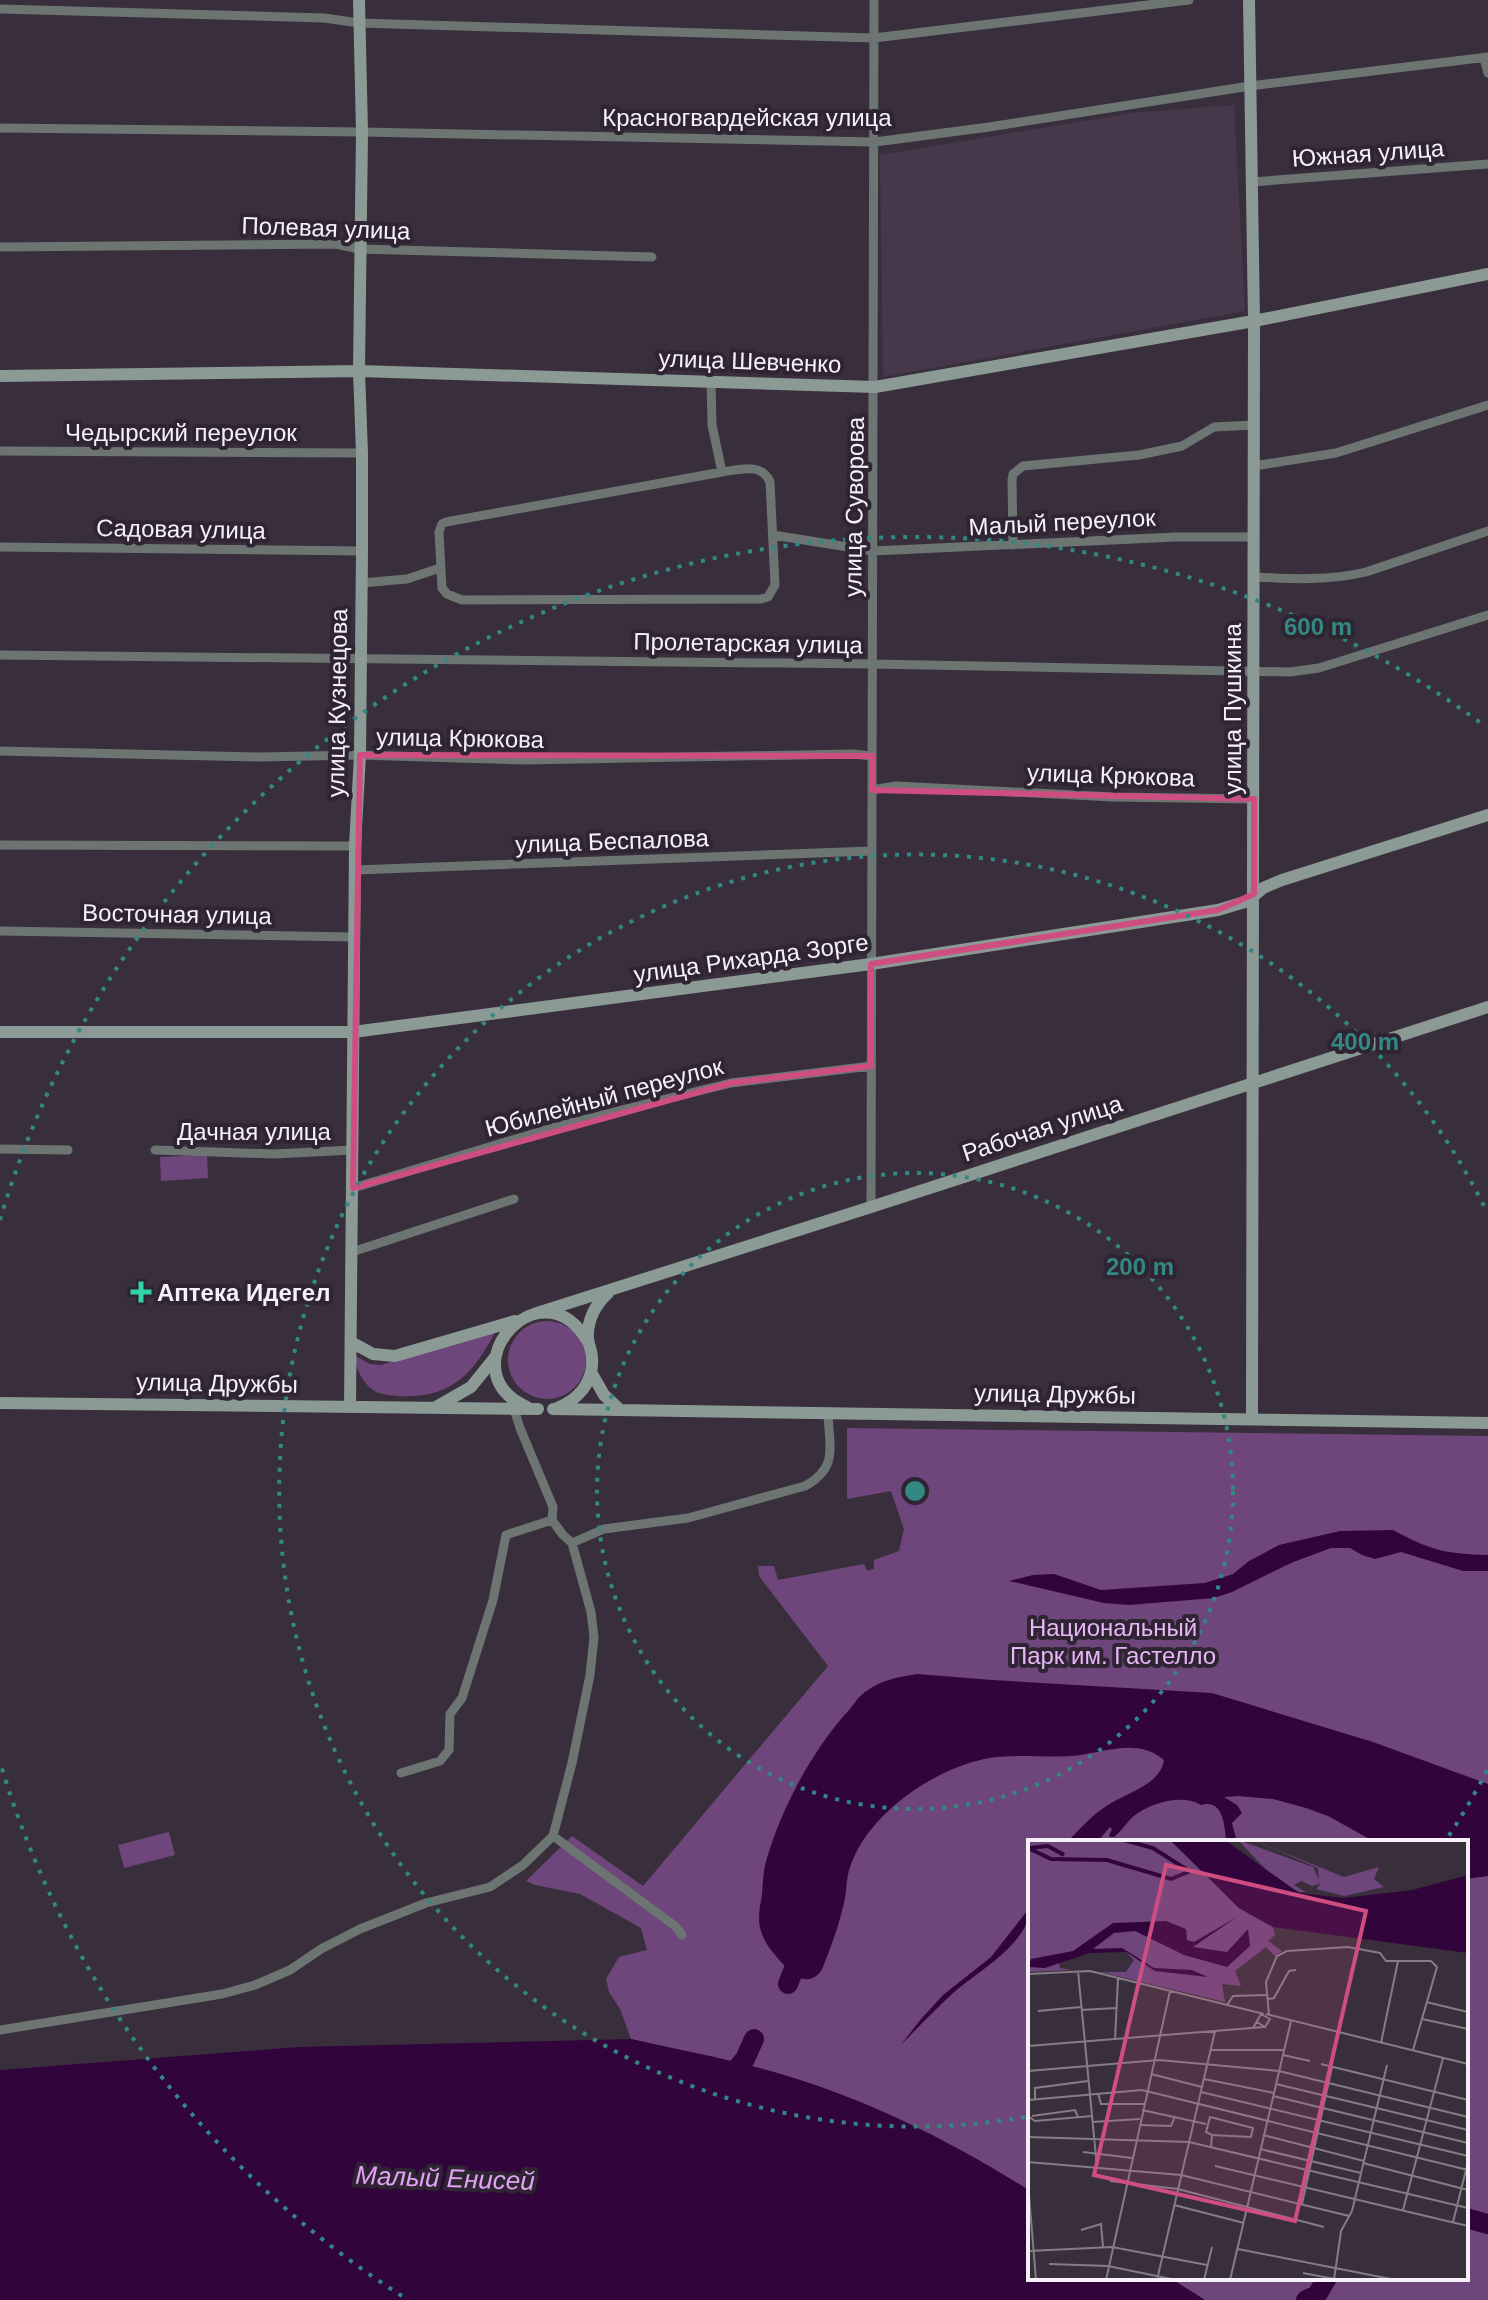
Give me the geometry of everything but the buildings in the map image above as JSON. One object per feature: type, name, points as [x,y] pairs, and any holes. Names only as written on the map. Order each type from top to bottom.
[{"type":"street","name":"улица Кузнецова","points":[[350,1407],[355,846],[360,755],[362,551],[359,0]]},
{"type":"street","name":"улица Суворова","points":[[871,1207],[874,0]]},
{"type":"street","points":[[0,9],[874,38],[1189,0]]},
{"type":"street","name":"улица Пушкина","points":[[1249,0],[1255,672],[1252,1419]]},
{"type":"street","points":[[1486,58],[1488,73]]},
{"type":"street","name":"Красногвардейская улица","points":[[0,128],[875,142],[1250,86],[1486,58]]},
{"type":"street","name":"Южная улица","points":[[1251,182],[1488,164]]},
{"type":"street","name":"Полевая улица","points":[[0,247],[336,244],[359,249],[652,257]]},
{"type":"street","name":"улица Шевченко","points":[[0,376],[359,371],[875,387],[1254,321],[1488,274]]},
{"type":"street","points":[[711,381],[712,425],[722,472]]},
{"type":"street","points":[[1254,466],[1336,453],[1488,405]]},
{"type":"street","points":[[1013,545],[1012,480],[1013,474],[1023,466],[1139,455],[1182,446],[1214,427],[1254,425]]},
{"type":"street","name":"Чедырский переулок","points":[[0,451],[362,453]]},
{"type":"street","points":[[753,468],[767,475],[773,535],[775,585],[768,597],[761,599],[462,600],[447,594],[442,588],[439,532],[446,522],[722,472],[753,468]]},
{"type":"street","points":[[1254,577],[1345,577],[1488,531]]},
{"type":"street","name":"Малый переулок","points":[[773,535],[873,551],[1176,537],[1254,537]]},
{"type":"street","name":"Садовая улица","points":[[0,547],[362,551]]},
{"type":"street","points":[[361,583],[407,579],[440,568]]},
{"type":"street","name":"Пролетарская улица","points":[[0,655],[872,664],[1290,672],[1319,668],[1488,615]]},
{"type":"street","name":"улица Крюкова","points":[[0,751],[523,760],[872,756]]},
{"type":"street","name":"улица Крюкова","points":[[872,790],[896,786],[1112,797],[1254,799]]},
{"type":"street","name":"улица Рихарда Зорге","points":[[0,1032],[353,1032],[871,964],[1218,910],[1248,901],[1254,894],[1282,880],[1488,815]]},
{"type":"street","points":[[0,845],[355,846]]},
{"type":"street","name":"улица Беспалова","points":[[355,870],[871,851]]},
{"type":"street","name":"Восточная улица","points":[[0,931],[354,937]]},
{"type":"street","name":"Рабочая улица","points":[[534,1314],[1488,1007]]},
{"type":"street","name":"Юбилейный переулок","points":[[353,1188],[569,1123],[731,1083],[871,1066]]},
{"type":"street","points":[[0,1149],[68,1150]]},
{"type":"street","name":"Дачная улица","points":[[155,1150],[274,1154],[353,1150]]},
{"type":"street","points":[[352,1252],[514,1199]]},
{"type":"street","points":[[588,1342],[595,1307],[610,1291]]},
{"type":"street","points":[[351,1342],[373,1354],[395,1356],[534,1314],[566,1318],[579,1328],[588,1342],[592,1357],[586,1385],[578,1396],[553,1409],[538,1409],[512,1402]]},
{"type":"street","points":[[434,1408],[471,1387],[496,1356],[504,1335],[520,1320]]},
{"type":"street","points":[[0,2030],[222,1994],[255,1985],[290,1970],[321,1949],[360,1929],[426,1903],[490,1887],[523,1865],[553,1836],[590,1675],[594,1648],[591,1612],[572,1543],[552,1520],[553,1507],[512,1402],[497,1375],[496,1356]]},
{"type":"street","points":[[591,1372],[604,1395],[620,1410]]},
{"type":"street","name":"улица Дружбы","points":[[0,1403],[434,1408],[512,1402]]},
{"type":"street","name":"улица Дружбы","points":[[553,1409],[1488,1423]]},
{"type":"street","points":[[572,1543],[604,1529],[688,1518],[805,1486],[825,1471],[830,1458],[828,1413]]},
{"type":"street","points":[[401,1773],[440,1761],[449,1750],[450,1714],[462,1698],[493,1600],[506,1535],[552,1520]]},
{"type":"street","points":[[553,1836],[675,1926],[682,1935]]},
{"type":"highlighted area","points":[[360,755],[872,756],[872,790],[1254,799],[1254,894],[1218,910],[871,964],[871,1066],[731,1083],[353,1188]]},
{"type":"shaded area","points":[[1234,105],[1245,311],[883,377],[880,155],[1131,113]]},
{"type":"green space","points":[[207,1155],[208,1178],[161,1181],[160,1157]]},
{"type":"green space","points":[[539,1321],[555,1321],[569,1327],[580,1338],[586,1360],[580,1382],[569,1393],[555,1399],[539,1399],[525,1393],[514,1382],[508,1368],[508,1352],[514,1338],[525,1327]]},
{"type":"green space","points":[[495,1332],[478,1361],[458,1381],[432,1393],[416,1396],[388,1395],[372,1389],[361,1376],[352,1354],[370,1364],[381,1365]]},
{"type":"green space","name":"Национальный Парк им. Гастелло","points":[[847,1428],[1488,1436],[1488,2300],[1205,2300],[1173,2280],[1468,2280],[1468,1840],[1028,1840],[1028,2190],[942,2140],[851,2098],[768,2070],[631,2039],[606,1979],[619,1957],[647,1950],[641,1928],[580,1894],[526,1881],[572,1836],[643,1886],[828,1666],[759,1576],[758,1566],[774,1566],[778,1580],[864,1564],[867,1571],[874,1569],[874,1560],[899,1551],[904,1529],[891,1491],[847,1499]]},
{"type":"green space","points":[[169,1832],[175,1855],[124,1868],[118,1845]]},
{"type":"water","points":[[1393,1530],[1439,1550],[1488,1555],[1488,1571],[1463,1571],[1401,1552],[1375,1559],[1350,1548],[1331,1548],[1214,1598],[1129,1605],[1104,1603],[1009,1581],[1054,1574],[1101,1590],[1205,1583],[1233,1574],[1249,1561],[1279,1545],[1340,1531]]},
{"type":"water","points":[[917,1674],[1212,1693],[1373,1742],[1488,1784],[1488,1876],[1468,1879],[1468,1840],[1371,1840],[1328,1816],[1273,1799],[1224,1797],[1237,1805],[1242,1813],[1232,1823],[1236,1840],[1226,1840],[1221,1815],[1214,1806],[1178,1800],[1161,1803],[1138,1813],[1114,1837],[1109,1835],[1110,1827],[1099,1840],[1069,1840],[1100,1811],[1149,1783],[1161,1769],[1164,1760],[1142,1749],[1131,1748],[1070,1756],[994,1757],[964,1765],[923,1784],[871,1829],[850,1867],[842,1911],[823,1967],[812,1978],[798,1977],[769,1947],[759,1922],[765,1867],[773,1839],[800,1780],[823,1742],[861,1696],[871,1688]]},
{"type":"water","points":[[1028,1910],[1028,1920],[1012,1944],[953,1993],[900,2046],[943,1995],[991,1957]]},
{"type":"water","name":"Малый Енисей","points":[[631,2039],[748,2065],[819,2086],[882,2111],[942,2140],[1028,2190],[1028,2280],[1173,2280],[1205,2300],[0,2300],[0,2070],[298,2047]]},
{"type":"waterway","points":[[788,1984],[801,1951]]},
{"type":"waterway","points":[[723,2085],[745,2059],[754,2039]]},
{"type":"waterway","points":[[1468,2219],[1488,2224]]},
{"type":"waterway","points":[[1306,2300],[1317,2295],[1326,2280]]},
{"type":"place","name":"Аптека Идегел","points":[[141,1292]]}]
